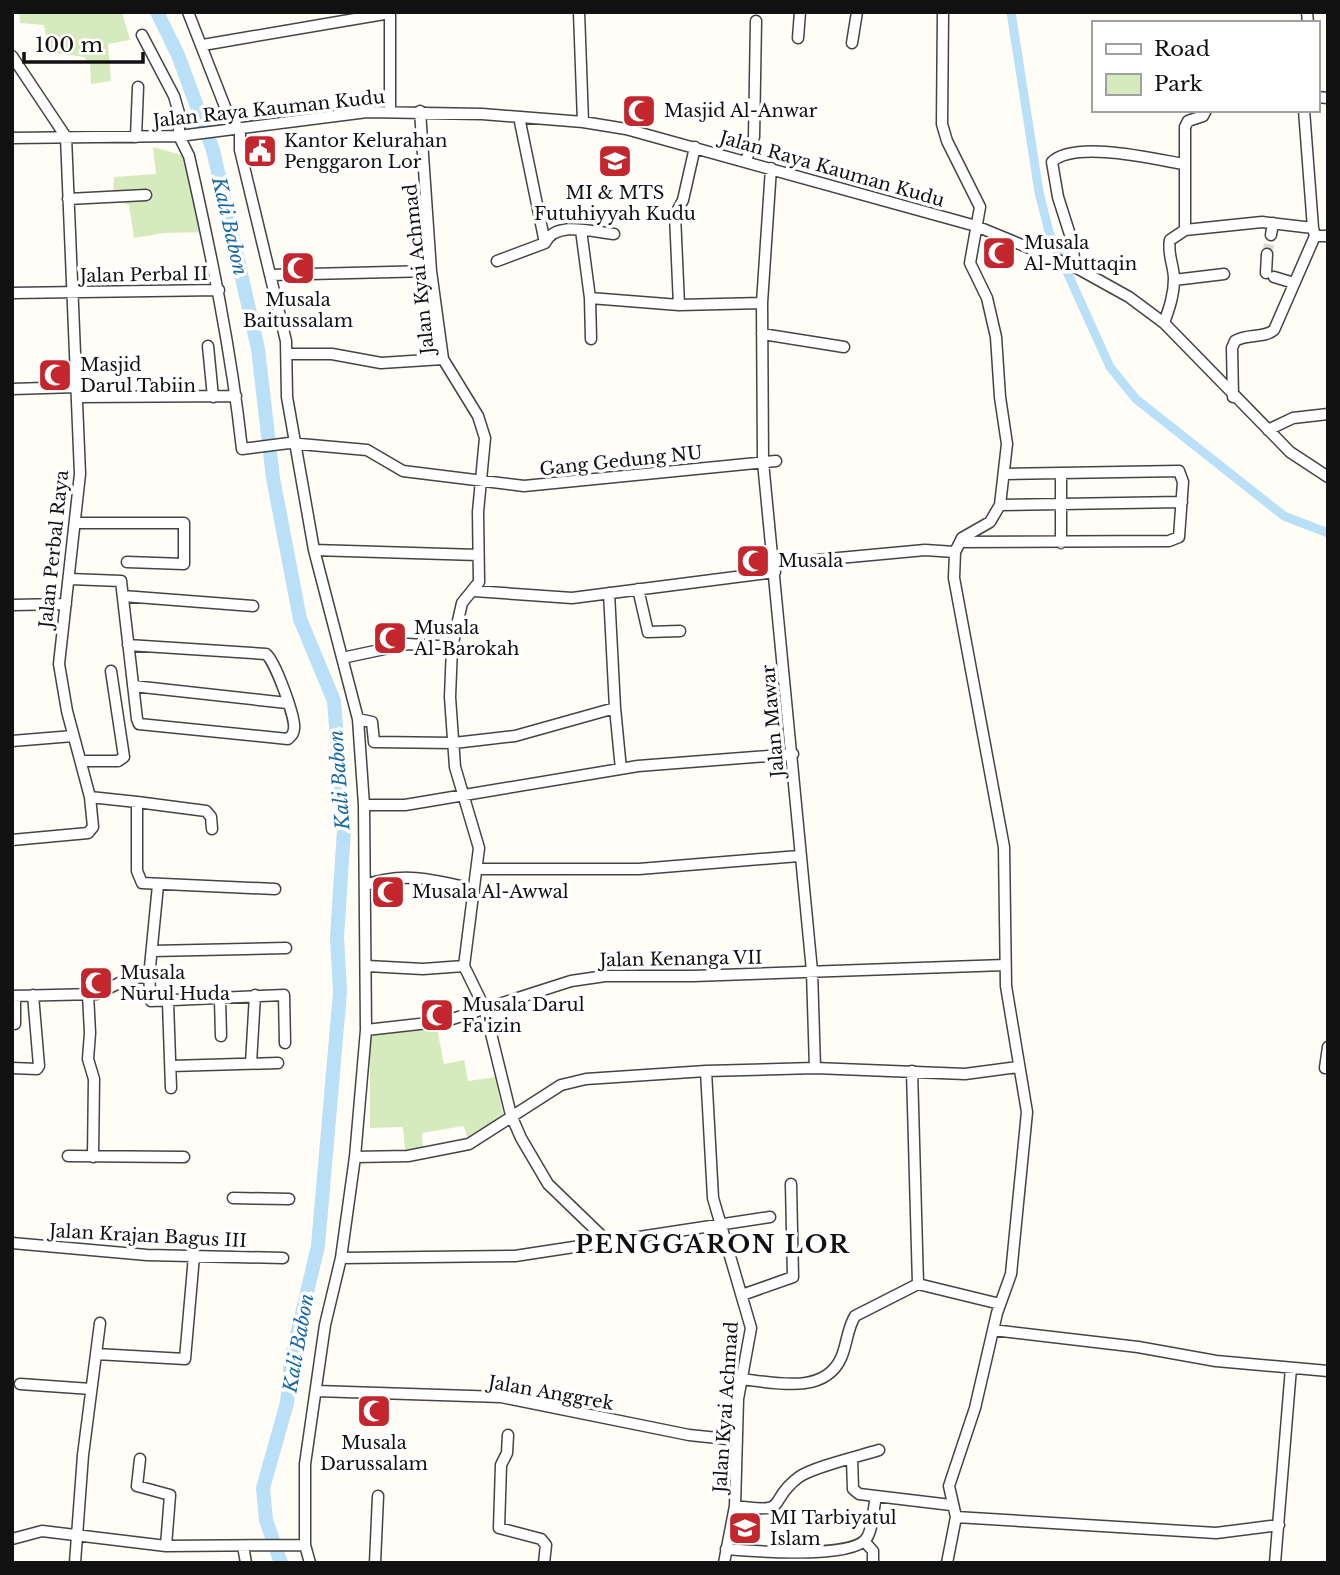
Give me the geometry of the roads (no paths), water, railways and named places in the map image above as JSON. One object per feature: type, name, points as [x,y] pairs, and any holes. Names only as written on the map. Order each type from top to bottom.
[{"type":"street","points":[[188,12],[237,130],[287,354],[292,443],[314,550],[358,719],[364,805],[366,1030],[355,1157],[341,1258],[325,1325],[305,1464],[301,1545],[310,1563]]},
{"type":"street","points":[[579,12],[583,122]]},
{"type":"street","points":[[798,38],[800,12]]},
{"type":"street","points":[[852,43],[857,12]]},
{"type":"street","points":[[943,12],[942,124],[947,141],[978,202],[970,263],[987,298],[996,337],[1000,397],[1007,444],[1000,505],[990,522],[967,533],[957,547],[955,584],[1006,863],[1005,965],[1018,1067],[1027,1103],[1011,1274],[993,1330],[975,1408],[949,1486],[951,1505],[956,1517],[947,1563]]},
{"type":"street","points":[[203,45],[390,13],[390,112]]},
{"type":"street","points":[[746,161],[754,137],[756,21]]},
{"type":"street","points":[[12,389],[236,396],[219,290],[189,156],[180,135],[174,96],[142,35]]},
{"type":"street","points":[[12,56],[66,137]]},
{"type":"street","points":[[136,137],[138,86]]},
{"type":"street","name":"Jalan Raya Kauman Kudu","points":[[12,138],[180,135],[237,130],[326,116],[420,111],[583,122],[626,129],[695,147],[976,226],[1075,267]]},
{"type":"street","name":"Jalan Kyai Achmad","points":[[420,111],[431,271],[443,359],[484,428],[478,512],[479,582],[474,592],[462,603],[452,647],[450,697],[461,794],[478,848],[464,966]]},
{"type":"street","points":[[1185,230],[1183,164],[1186,123],[1203,116],[1205,112]]},
{"type":"street","points":[[1233,397],[1232,348],[1235,341],[1274,330],[1314,232],[1304,112]]},
{"type":"street","points":[[519,117],[545,243]]},
{"type":"street","name":"Jalan Perbal Raya","points":[[12,840],[88,832],[93,827],[90,797],[73,736],[59,664],[80,474],[70,292],[66,137]]},
{"type":"street","points":[[679,305],[675,215],[683,200],[695,147]]},
{"type":"street","points":[[1183,164],[1117,153],[1065,155],[1052,162],[1058,197],[1072,241],[1075,267],[1129,298],[1164,323],[1197,355],[1233,397],[1300,461],[1328,477]]},
{"type":"street","name":"Jalan Mawar","points":[[771,168],[762,303],[763,462],[812,971],[815,1069]]},
{"type":"street","points":[[68,199],[146,195]]},
{"type":"street","points":[[1271,235],[1273,223]]},
{"type":"street","points":[[1164,323],[1174,280],[1168,247],[1170,240],[1185,230],[1273,223],[1328,236]]},
{"type":"street","points":[[581,230],[590,298],[591,339]]},
{"type":"street","points":[[497,261],[545,243],[553,231],[581,230],[614,234]]},
{"type":"street","points":[[1267,254],[1270,275],[1294,283]]},
{"type":"street","points":[[270,275],[431,271]]},
{"type":"street","points":[[1174,280],[1224,274]]},
{"type":"street","name":"Jalan Perbal II","points":[[12,293],[219,290]]},
{"type":"street","points":[[590,298],[679,305],[762,303]]},
{"type":"street","points":[[762,334],[844,347]]},
{"type":"street","points":[[208,346],[213,397]]},
{"type":"street","points":[[287,354],[332,354],[381,363],[443,359]]},
{"type":"street","name":"Gang Gedung NU","points":[[236,396],[242,449],[292,443],[367,450],[402,471],[481,481],[530,486],[776,461]]},
{"type":"street","points":[[1268,430],[1293,418],[1328,414]]},
{"type":"street","points":[[474,592],[572,598],[919,550],[1175,540],[1179,537],[1183,477],[1179,471],[1004,474]]},
{"type":"street","points":[[1061,473],[1061,543]]},
{"type":"street","points":[[1000,505],[1182,502]]},
{"type":"street","points":[[75,523],[184,523],[184,564],[127,562]]},
{"type":"street","points":[[314,550],[478,555]]},
{"type":"street","points":[[70,579],[120,580],[137,719],[144,725],[288,739],[294,728],[274,664],[266,654],[128,645]]},
{"type":"street","points":[[638,589],[649,632],[680,631]]},
{"type":"street","points":[[609,593],[609,642],[621,769]]},
{"type":"street","points":[[123,596],[253,606]]},
{"type":"street","points":[[12,605],[66,604]]},
{"type":"street","points":[[342,658],[404,644],[452,647]]},
{"type":"street","points":[[81,761],[118,761],[124,757],[111,671]]},
{"type":"street","points":[[133,686],[287,703]]},
{"type":"street","points":[[358,719],[372,722],[374,742],[454,743],[515,736],[615,708]]},
{"type":"street","points":[[12,741],[73,736]]},
{"type":"street","points":[[364,805],[405,806],[461,794],[621,769],[685,761],[793,754]]},
{"type":"street","points":[[90,797],[206,811],[211,817],[212,829]]},
{"type":"street","points":[[137,802],[138,878],[142,883],[275,889]]},
{"type":"street","points":[[477,869],[653,869],[800,856]]},
{"type":"street","points":[[366,886],[383,879],[402,876],[426,877],[472,889]]},
{"type":"street","points":[[158,885],[149,977],[151,1001],[255,995],[285,996],[285,1043]]},
{"type":"street","points":[[152,951],[286,948]]},
{"type":"street","name":"Jalan Kenanga VII","points":[[366,1030],[426,1024],[485,1010],[588,977],[1005,965]]},
{"type":"street","points":[[367,966],[423,969],[464,966],[485,1010],[511,1115],[548,1184],[606,1240]]},
{"type":"street","points":[[15,1024],[14,996],[88,994],[130,978],[149,977]]},
{"type":"street","points":[[88,994],[88,1059],[94,1079],[93,1157]]},
{"type":"street","points":[[12,1068],[37,1069],[39,1066],[33,995]]},
{"type":"street","points":[[251,1063],[255,995]]},
{"type":"street","points":[[220,999],[221,1036]]},
{"type":"street","points":[[168,1002],[171,1088]]},
{"type":"street","points":[[1328,1048],[1325,1068],[1328,1068]]},
{"type":"street","points":[[171,1066],[278,1063]]},
{"type":"street","points":[[355,1157],[408,1156],[450,1149],[480,1140],[511,1115],[572,1081],[706,1071],[815,1069],[965,1074],[1018,1067]]},
{"type":"street","name":"Jalan Kyai Achmad","points":[[706,1071],[712,1190],[751,1328],[741,1379],[736,1506],[724,1563]]},
{"type":"street","points":[[912,1071],[918,1284]]},
{"type":"street","points":[[68,1156],[184,1157]]},
{"type":"street","points":[[742,1295],[793,1277],[791,1184]]},
{"type":"street","points":[[233,1198],[289,1199]]},
{"type":"street","points":[[341,1258],[496,1257],[770,1217]]},
{"type":"street","name":"Jalan Krajan Bagus III","points":[[12,1243],[146,1255],[283,1258]]},
{"type":"street","points":[[96,1354],[185,1360],[194,1256]]},
{"type":"street","points":[[741,1379],[800,1384],[814,1381],[838,1362],[855,1316],[918,1284],[1000,1304]]},
{"type":"street","points":[[75,1563],[100,1323]]},
{"type":"street","points":[[993,1330],[1138,1347],[1216,1361],[1328,1371]]},
{"type":"street","points":[[1275,1563],[1292,1368]]},
{"type":"street","points":[[20,1384],[92,1389]]},
{"type":"street","name":"Jalan Anggrek","points":[[316,1391],[501,1397],[689,1435],[737,1440]]},
{"type":"street","points":[[508,1435],[507,1455],[500,1465],[499,1528],[541,1539],[546,1545],[544,1563]]},
{"type":"street","points":[[736,1506],[763,1509],[773,1507],[801,1475],[879,1450]]},
{"type":"street","points":[[852,1459],[856,1492],[876,1497],[951,1505]]},
{"type":"street","points":[[139,1460],[137,1486],[170,1495],[166,1546]]},
{"type":"street","points":[[375,1563],[378,1496]]},
{"type":"street","points":[[864,1541],[876,1497]]},
{"type":"street","points":[[956,1517],[1216,1533],[1279,1525]]},
{"type":"street","points":[[12,1539],[42,1531],[166,1546],[301,1545]]},
{"type":"street","points":[[726,1549],[798,1554],[864,1541]]},
{"type":"street","points":[[864,1541],[873,1553],[873,1563]]},
{"type":"street","points":[[243,1546],[246,1563]]},
{"type":"waterway","name":"Kali Babon","points":[[157,12],[178,55],[213,150],[258,349],[273,478],[300,619],[334,701],[344,830],[337,937],[340,992],[318,1246],[291,1360],[287,1403],[263,1488],[266,1520],[281,1563]]},
{"type":"waterway","points":[[1011,12],[1039,192],[1049,232],[1110,367],[1136,399],[1284,516],[1328,533]]},
{"type":"tunnel","points":[[1267,254],[1271,235]]},
{"type":"place","name":"Masjid Al-Anwar","points":[[639,111]]},
{"type":"place","name":"Kantor Kelurahan Penggaron Lor","points":[[260,151]]},
{"type":"place","name":"MI & MTS Futuhiyyah Kudu","points":[[615,161]]},
{"type":"place","name":"Musala Al-Muttaqin","points":[[999,253]]},
{"type":"place","name":"Musala Baitussalam","points":[[298,268]]},
{"type":"place","name":"Masjid Darul Tabiin","points":[[55,375]]},
{"type":"place","name":"Musala","points":[[753,561]]},
{"type":"place","name":"Musala Al-Barokah","points":[[390,638]]},
{"type":"place","name":"Musala Al-Awwal","points":[[388,892]]},
{"type":"place","name":"Musala Nurul Huda","points":[[96,983]]},
{"type":"place","name":"Musala Darul Fa'izin","points":[[437,1015]]},
{"type":"place","name":"Musala Darussalam","points":[[374,1411]]},
{"type":"place","name":"MI Tarbiyatul Islam","points":[[745,1528]]},
{"type":"district","name":"PENGGARON LOR","points":[[713,1245]]}]
